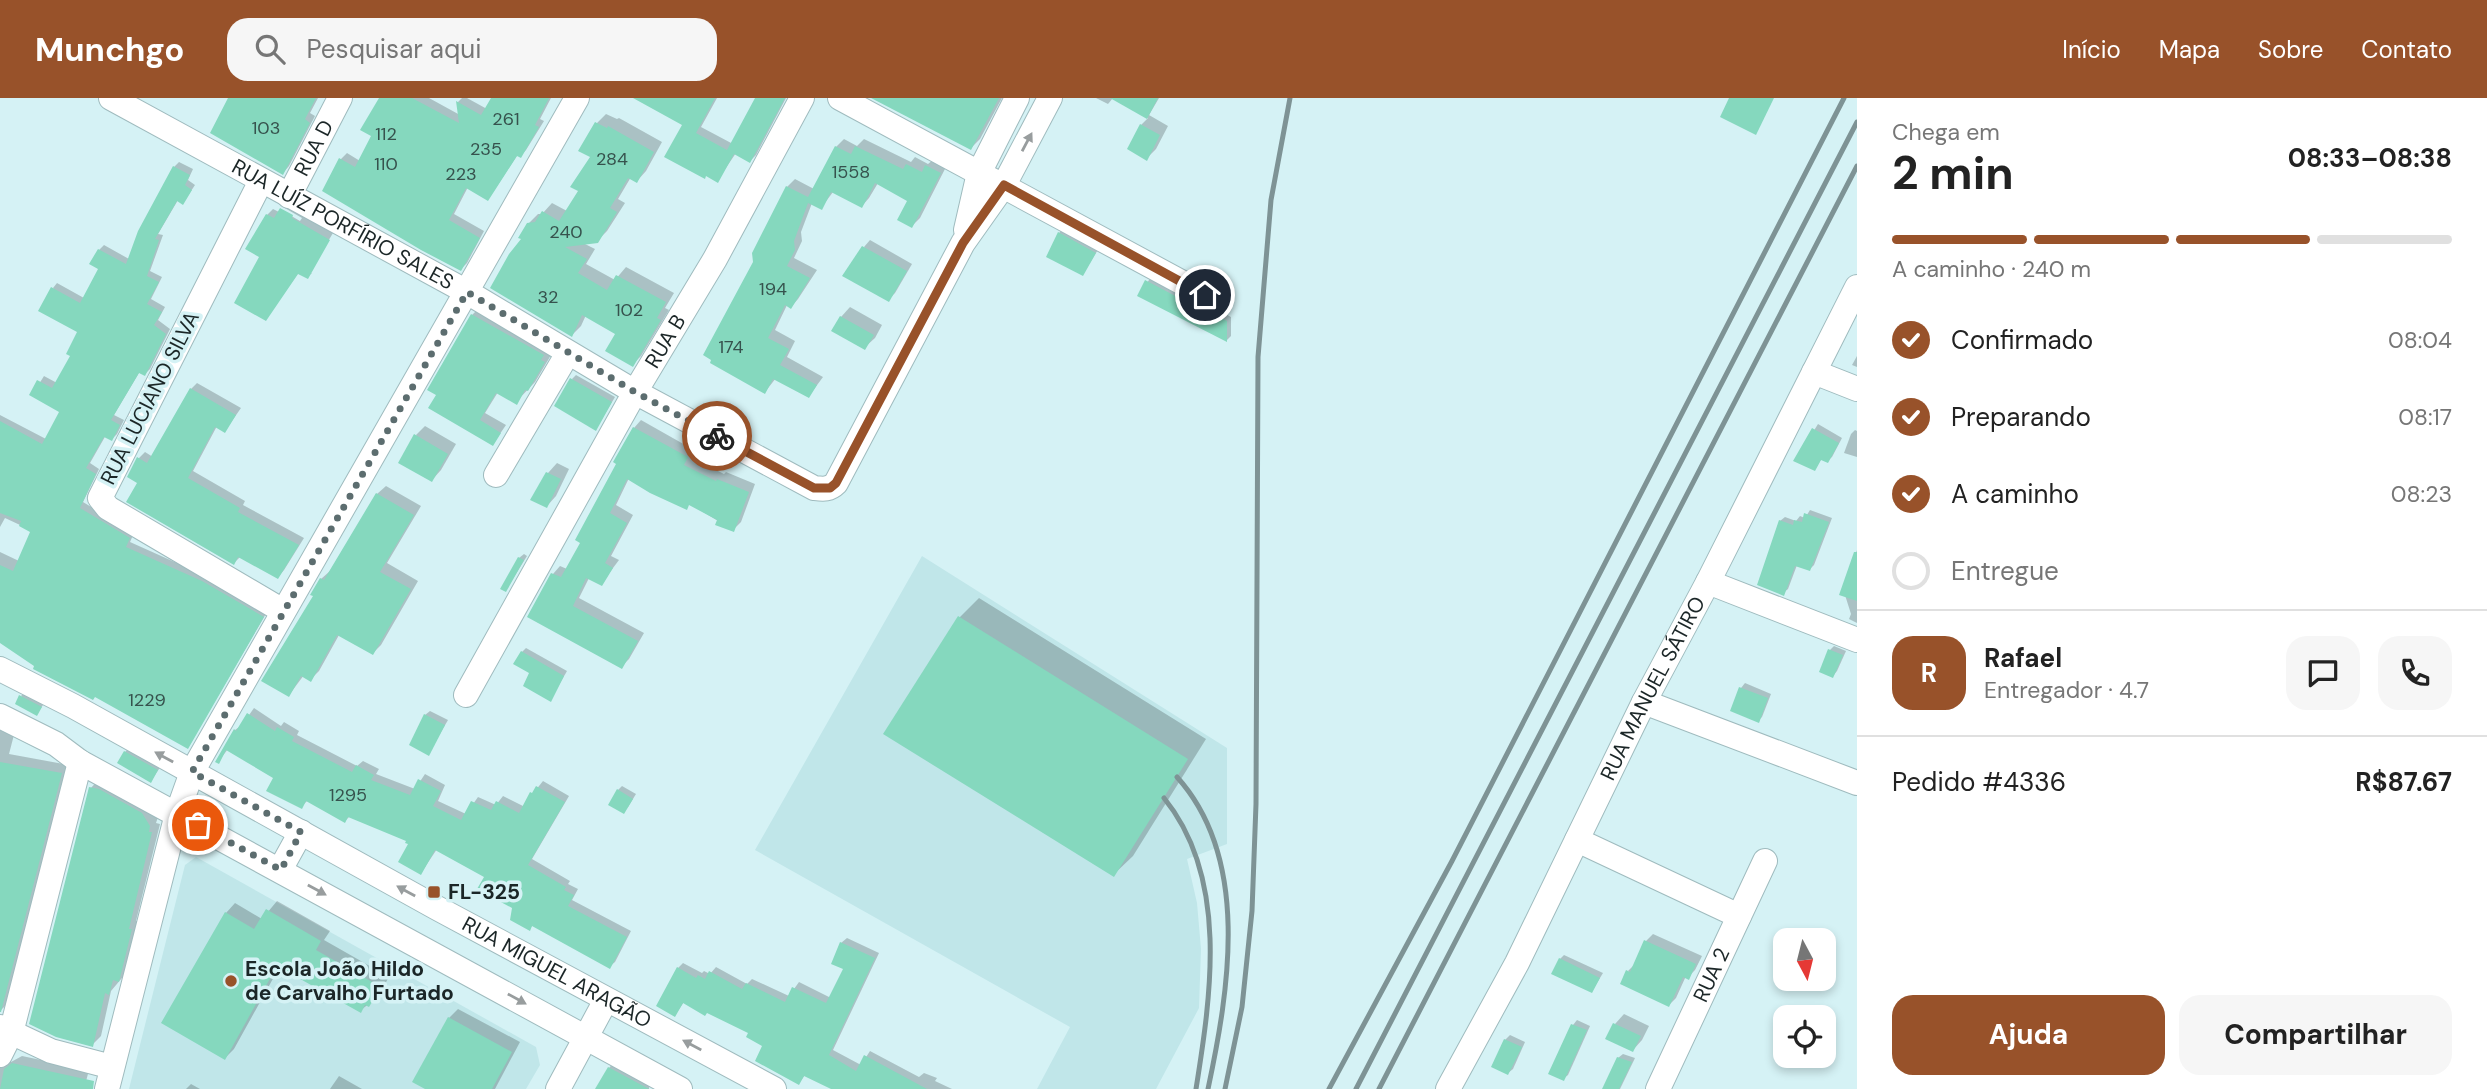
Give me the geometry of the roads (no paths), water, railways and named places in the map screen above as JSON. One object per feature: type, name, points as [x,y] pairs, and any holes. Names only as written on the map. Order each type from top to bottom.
[{"type":"street","name":"RUA LUÍZ PORFÍRIO SALES","points":[[111,98],[467,292],[635,392],[814,488],[830,488],[836,483],[963,243]]},
{"type":"street","name":"RUA D","points":[[289,196],[340,98]]},
{"type":"street","points":[[6,1030],[110,1078],[177,814],[192,772],[577,98]]},
{"type":"street","name":"RUA B","points":[[466,695],[635,392],[715,259],[802,98]]},
{"type":"street","points":[[840,98],[1205,295]]},
{"type":"street","points":[[963,243],[979,173],[1017,98]]},
{"type":"street","points":[[963,243],[1004,185],[1050,98]]},
{"type":"street","name":"RUA LUCIANO SILVA","points":[[261,181],[100,498],[108,508],[283,611]]},
{"type":"street","name":"RUA MANUEL SÁTIRO","points":[[1456,1087],[1644,702],[1857,288]]},
{"type":"street","points":[[496,475],[568,353]]},
{"type":"street","points":[[1814,372],[1857,388]]},
{"type":"street","points":[[1708,582],[1857,640]]},
{"type":"street","name":"RUA MIGUEL ARAGÃO","points":[[0,669],[606,1000],[732,1079],[774,1089]]},
{"type":"street","points":[[1644,702],[1857,783]]},
{"type":"street","points":[[56,744],[72,706]]},
{"type":"street","name":"RUA MIGUEL ARAGÃO","points":[[0,716],[56,744],[80,762],[680,1089]]},
{"type":"street","points":[[0,1055],[80,762]]},
{"type":"street","points":[[281,870],[301,832]]},
{"type":"street","points":[[1577,839],[1739,916]]},
{"type":"street","name":"RUA 2","points":[[1658,1089],[1765,861]]},
{"type":"street","points":[[558,1089],[606,1000]]},
{"type":"railway","points":[[1225,1089],[1242,1007],[1252,911],[1256,804],[1258,357],[1271,200],[1290,98]]},
{"type":"railway","points":[[1329,1089],[1452,861],[1844,98]]},
{"type":"railway","points":[[1356,1089],[1857,122]]},
{"type":"railway","points":[[1379,1089],[1857,166]]},
{"type":"railway","points":[[1177,777],[1200,810],[1216,846],[1225,886],[1227,968],[1208,1089]]},
{"type":"railway","points":[[1164,798],[1185,830],[1199,864],[1207,900],[1210,977],[1196,1089]]},
{"type":"place","name":"FL-325","points":[[434,892]]},
{"type":"place","name":"Escola João Hildo de Carvalho Furtado","points":[[231,981]]}]
